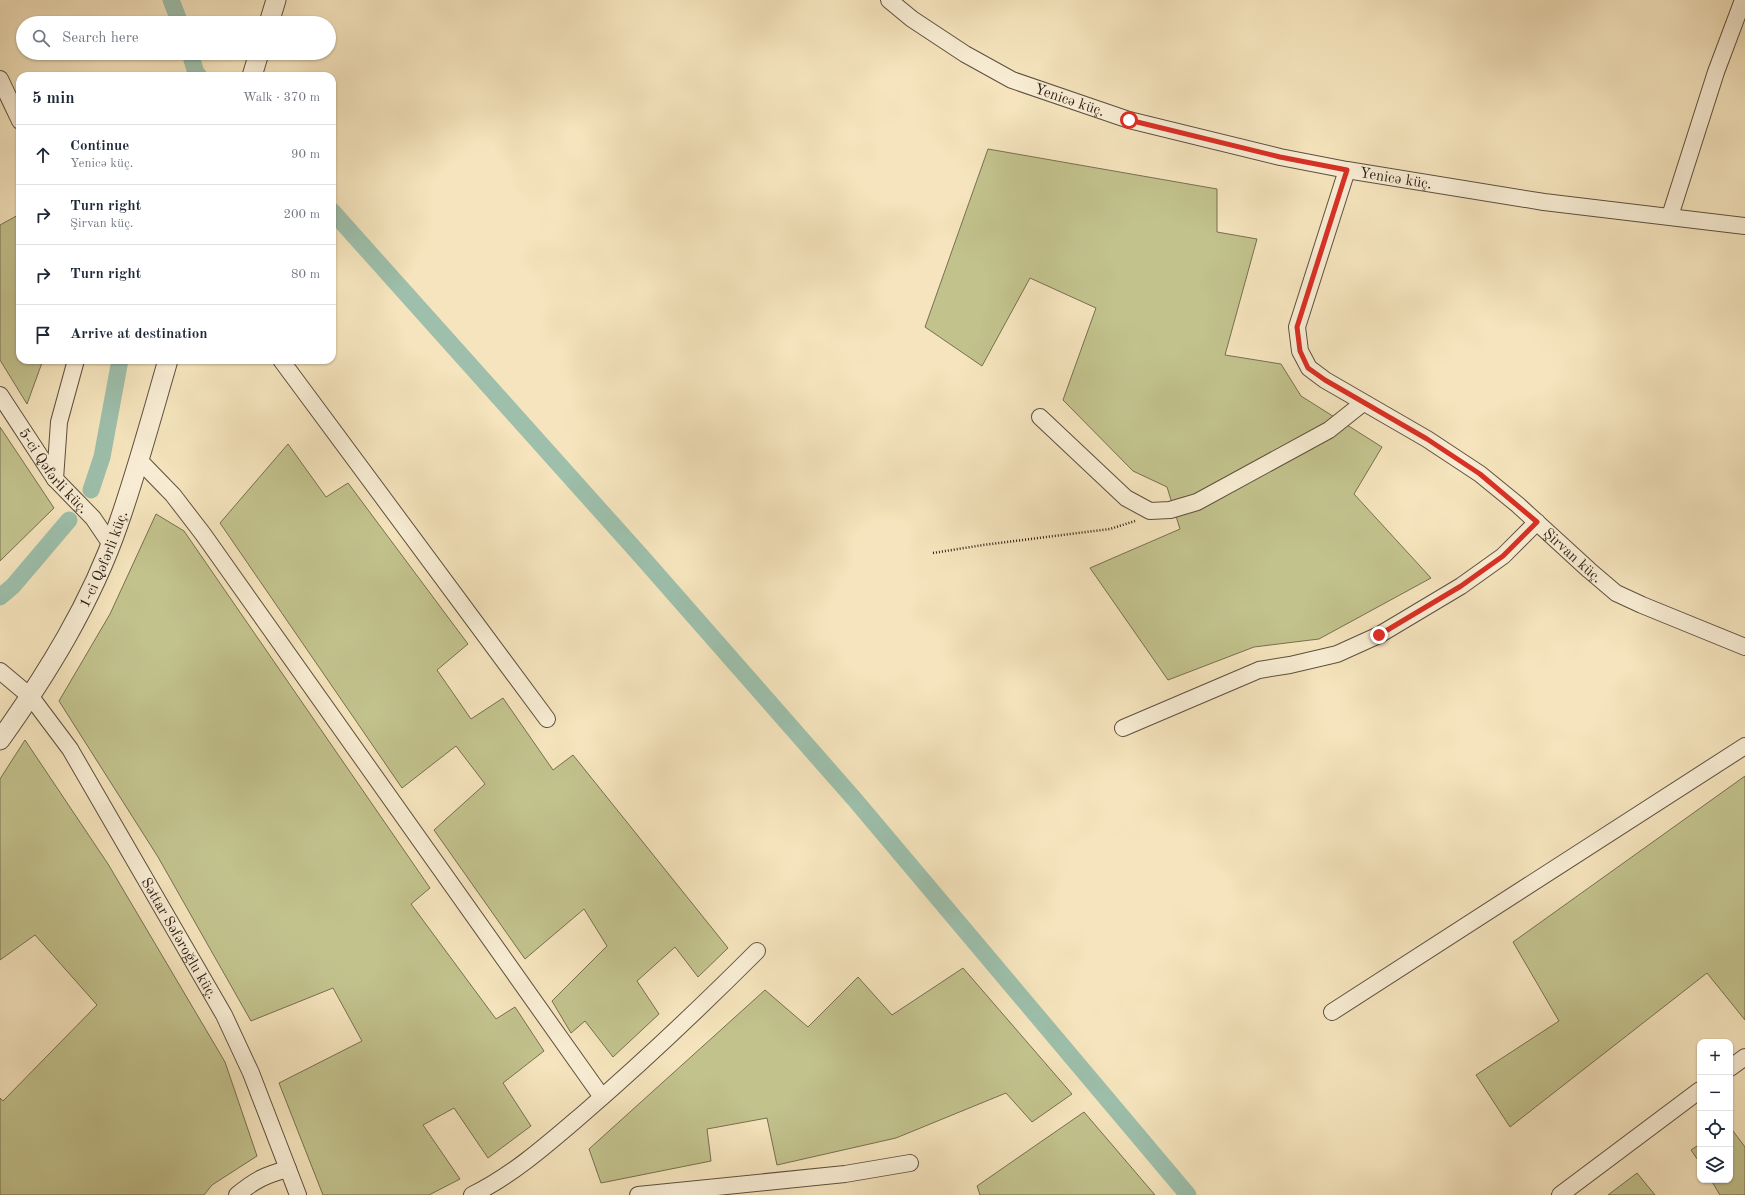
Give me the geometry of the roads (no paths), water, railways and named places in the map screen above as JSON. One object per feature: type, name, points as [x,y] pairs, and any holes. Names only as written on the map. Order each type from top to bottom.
[{"type":"street","points":[[271,16],[276,0]]},
{"type":"street","name":"Yenicə küç.","points":[[889,0],[912,19],[965,54],[1012,80],[1129,120],[1280,157],[1347,170],[1544,202],[1745,226]]},
{"type":"street","points":[[1670,216],[1716,72],[1743,0]]},
{"type":"street","points":[[253,72],[257,60]]},
{"type":"street","points":[[0,78],[16,112]]},
{"type":"street","name":"Şirvan küç.","points":[[1347,170],[1297,327],[1300,351],[1308,368],[1325,380],[1427,439],[1480,474],[1537,522],[1616,593],[1745,647]]},
{"type":"street","points":[[55,479],[59,422],[75,364]]},
{"type":"street","name":"1-ci Qəfərli küç.","points":[[0,740],[31,697],[59,651],[94,583],[110,543],[139,460],[167,364]]},
{"type":"street","points":[[284,364],[547,719]]},
{"type":"street","name":"5-ci Qəfərli küç.","points":[[0,395],[55,479],[88,512],[110,543]]},
{"type":"street","points":[[1040,417],[1126,498],[1150,511],[1170,510],[1197,502],[1329,430],[1364,403]]},
{"type":"street","points":[[139,460],[173,495],[203,534],[602,1097]]},
{"type":"street","points":[[1123,728],[1259,670],[1290,665],[1337,654],[1379,635],[1461,586],[1497,560],[1537,522]]},
{"type":"street","name":"Səttar Səfəroğlu küç.","points":[[0,671],[31,697],[70,749],[224,1015],[251,1073],[298,1195]]},
{"type":"street","points":[[1332,1012],[1745,746]]},
{"type":"street","points":[[472,1195],[485,1189],[535,1154],[602,1097],[704,1004],[757,951]]},
{"type":"street","points":[[1733,1066],[1745,1057]]},
{"type":"street","points":[[1560,1195],[1697,1092]]},
{"type":"street","points":[[638,1195],[845,1174],[910,1163]]},
{"type":"street","points":[[236,1195],[254,1181],[266,1175],[288,1169]]},
{"type":"waterway","points":[[171,0],[177,16]]},
{"type":"waterway","points":[[192,60],[196,72]]},
{"type":"waterway","points":[[336,215],[641,556],[856,801],[1188,1195]]},
{"type":"waterway","points":[[91,490],[102,457],[119,364]]},
{"type":"waterway","points":[[0,597],[13,586],[69,520]]}]
